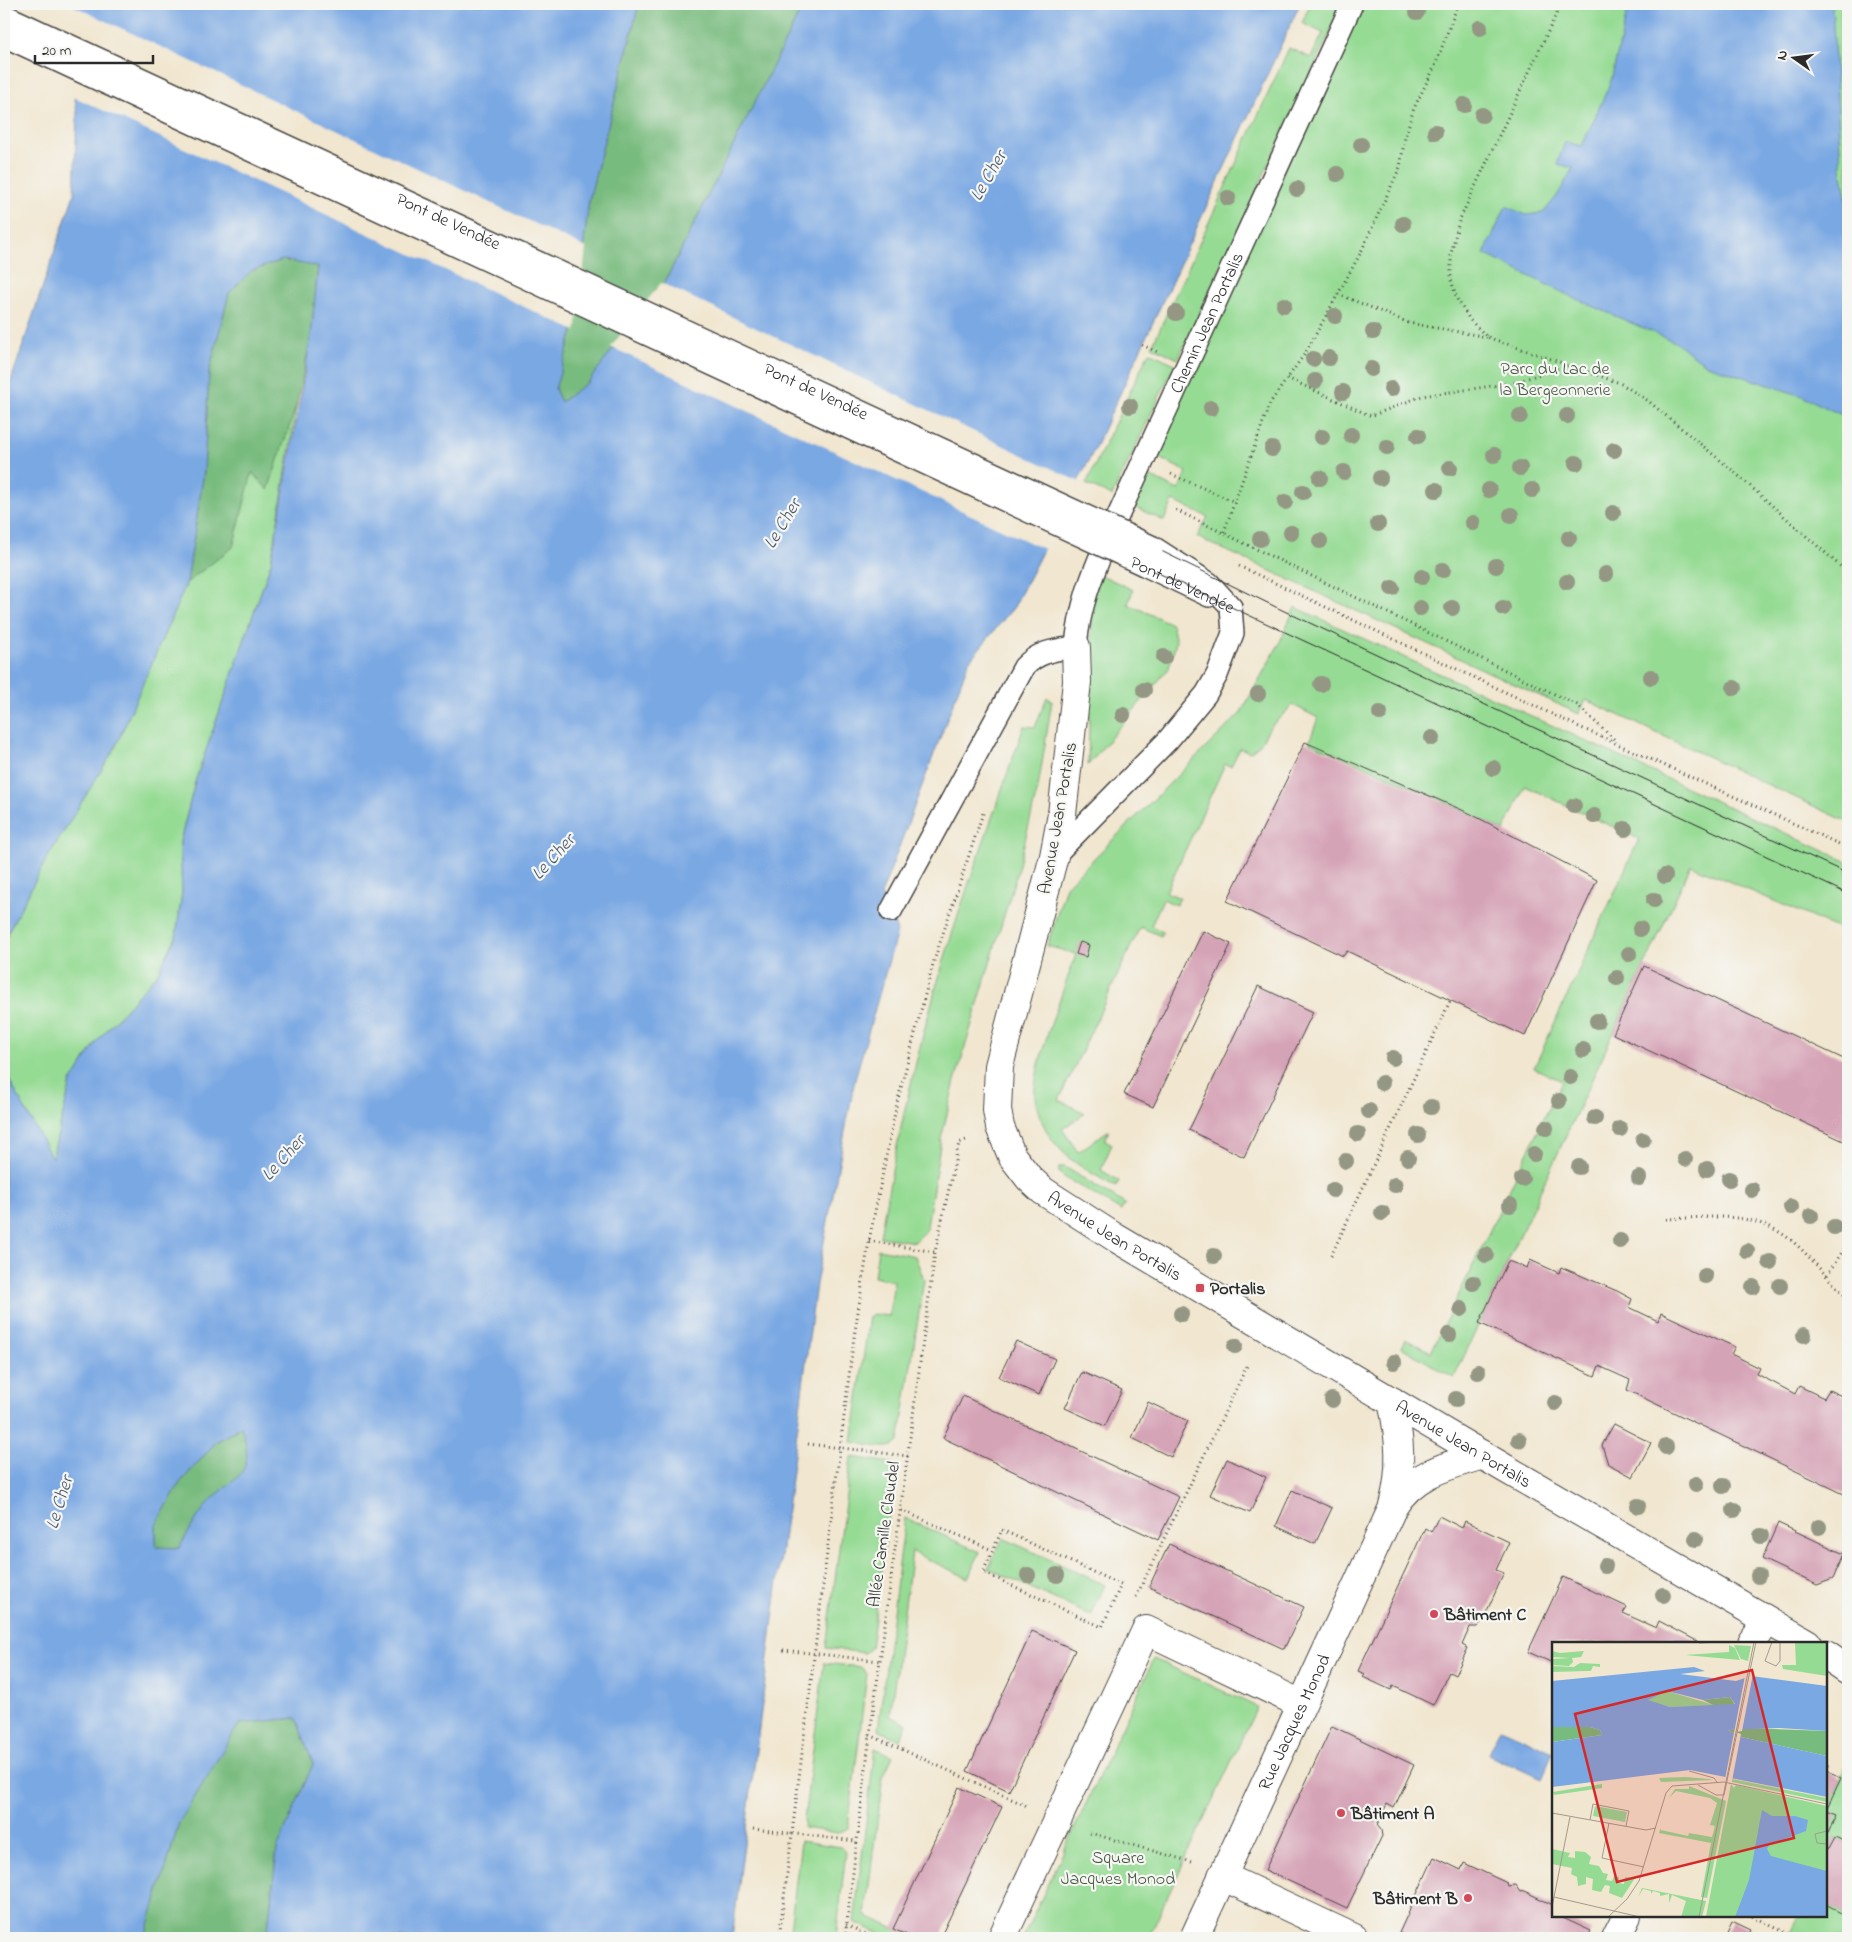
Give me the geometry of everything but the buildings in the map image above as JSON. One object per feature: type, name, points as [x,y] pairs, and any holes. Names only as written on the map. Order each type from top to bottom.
[{"type":"street","name":"Avenue Jean Portalis","points":[[1076,647],[1077,682],[1072,735],[1054,856],[999,1066],[997,1110],[1000,1127],[1012,1156],[1028,1178],[1058,1202],[1392,1402],[1805,1642]]},
{"type":"street","name":"Rue Jacques Monod","points":[[1392,1402],[1398,1428],[1400,1459],[1398,1488],[1392,1507]]},
{"type":"street","name":"Rue Jacques Monod","points":[[1194,1938],[1392,1507],[1402,1491],[1413,1482],[1454,1464],[1483,1455]]},
{"type":"street","points":[[1753,1642],[1767,1621]]},
{"type":"street","points":[[1002,1938],[1146,1630],[1301,1704]]},
{"type":"street","points":[[1827,1656],[1848,1670]]},
{"type":"street","points":[[1222,1876],[1354,1938]]},
{"type":"street","points":[[1616,1938],[1626,1917]]},
{"type":"lane","name":"Chemin Jean Portalis","points":[[1076,647],[1080,618],[1090,579],[1142,461],[1352,4]]},
{"type":"lane","name":"Pont de Vendée","points":[[4,15],[1209,584],[1231,607],[1233,633],[1217,675],[1206,694],[1168,740],[1054,856]]},
{"type":"lane","name":"Pont de Vendée","points":[[4,36],[1149,556]]},
{"type":"lane","points":[[891,911],[1024,667],[1032,659],[1047,651],[1076,647]]},
{"type":"path","points":[[1224,532],[1270,403],[1306,352],[1338,294],[1360,254],[1400,167],[1405,137],[1414,108],[1435,66],[1458,4]]},
{"type":"path","points":[[1487,337],[1470,320],[1457,300],[1451,280],[1451,254],[1459,221],[1561,4]]},
{"type":"path","points":[[1338,294],[1409,323],[1487,337],[1620,383],[1647,400],[1732,470],[1848,572]]},
{"type":"path","points":[[1287,378],[1370,416],[1422,396],[1513,383],[1570,365]]},
{"type":"path","points":[[1142,461],[1235,502]]},
{"type":"path","points":[[1176,510],[1224,532],[1239,543],[1577,705],[1620,744]]},
{"type":"path","points":[[1235,564],[1848,848]]},
{"type":"path","points":[[779,1938],[853,1344],[869,1241],[897,1103],[933,964],[986,806]]},
{"type":"path","points":[[1331,1256],[1450,1001]]},
{"type":"path","name":"Allée Camille Claudel","points":[[845,1938],[856,1841],[935,1252],[959,1143],[966,1140]]},
{"type":"path","points":[[1666,1219],[1740,1218],[1764,1223],[1786,1235],[1848,1298]]},
{"type":"path","points":[[869,1241],[935,1252]]},
{"type":"path","points":[[1827,1275],[1848,1243]]},
{"type":"path","points":[[1134,1602],[1247,1366]]},
{"type":"path","points":[[808,1444],[908,1456]]},
{"type":"path","points":[[901,1510],[992,1550]]},
{"type":"path","points":[[1002,1530],[1121,1585],[1102,1627],[983,1572],[992,1550],[1002,1530]]},
{"type":"path","points":[[783,1650],[880,1661]]},
{"type":"path","points":[[753,1829],[856,1841]]},
{"type":"path","points":[[1754,1917],[1800,1938]]},
{"type":"path","points":[[846,1925],[875,1938]]},
{"type":"green space","points":[[639,4],[804,4],[666,280],[588,382],[561,402],[555,389],[574,328],[589,200]]},
{"type":"green space","points":[[1310,4],[1343,4],[1178,359],[1152,346],[1289,48],[1311,58],[1323,33],[1302,23]]},
{"type":"green space","name":"Parc du Lac de la Bergeonnerie","points":[[1360,4],[1848,4],[1848,822],[1586,700],[1579,714],[1197,537],[1208,517],[1173,501],[1164,521],[1130,505],[1145,474],[1178,490],[1187,472],[1153,455]]},
{"type":"green space","points":[[283,260],[318,266],[311,336],[297,403],[268,490],[252,472],[233,547],[187,582],[204,471],[209,372],[229,293],[251,271]]},
{"type":"green space","points":[[1149,352],[1175,364],[1112,496],[1086,484]]},
{"type":"green space","points":[[297,403],[271,563],[195,782],[180,842],[182,892],[176,937],[157,974],[98,1040],[71,1082],[52,1159],[10,1082],[4,1043],[4,954],[8,932],[46,860],[115,748],[187,582],[233,547],[252,472],[268,490]]},
{"type":"green space","points":[[1099,574],[1133,590],[1128,604],[1172,624],[1176,642],[1169,668],[1088,765],[1092,623],[1089,619]]},
{"type":"green space","points":[[1295,607],[1848,862],[1848,933],[1691,865],[1454,1378],[1401,1347],[1405,1339],[1431,1352],[1562,1081],[1534,1068],[1639,839],[1525,786],[1504,831],[1440,799],[1309,742],[1318,718],[1293,705],[1270,727],[1260,744],[1250,752],[1240,748],[1231,766],[1225,764],[1166,892],[1180,898],[1176,905],[1163,899],[1151,926],[1163,932],[1161,936],[1140,927],[1059,1100],[1085,1113],[1062,1129],[1078,1152],[1109,1130],[1105,1140],[1112,1144],[1101,1170],[1119,1181],[1116,1187],[1079,1165],[1059,1148],[1043,1124],[1036,1104],[1035,1083],[1044,1047],[1076,954],[1047,946],[1066,886],[1240,714],[1279,644]]},
{"type":"green space","points":[[1047,697],[1052,701],[1038,788],[1018,869],[955,1081],[941,1139],[927,1226],[925,1232],[915,1242],[880,1237],[888,1190],[919,1050],[959,911],[1024,726],[1035,727]]},
{"type":"green space","points":[[1059,1167],[1065,1167],[1125,1204],[1121,1211],[1064,1177],[1059,1173]]},
{"type":"green space","points":[[878,1249],[915,1256],[924,1280],[899,1442],[895,1445],[883,1447],[852,1442],[869,1316],[874,1314],[889,1316],[894,1281],[874,1277]]},
{"type":"green space","points":[[242,1426],[247,1458],[245,1468],[240,1476],[214,1497],[204,1508],[179,1548],[156,1547],[156,1525],[179,1484],[216,1442]]},
{"type":"green space","points":[[851,1457],[892,1463],[895,1469],[871,1648],[865,1653],[826,1648]]},
{"type":"green space","points":[[905,1518],[980,1552],[968,1578],[912,1552],[890,1716],[907,1724],[900,1740],[878,1730]]},
{"type":"green space","points":[[1003,1538],[1105,1585],[1091,1616],[988,1568]]},
{"type":"green space","name":"Square Jacques Monod","points":[[1154,1659],[1257,1707],[1148,1938],[1023,1938]]},
{"type":"green space","points":[[824,1663],[861,1667],[867,1674],[848,1828],[838,1833],[803,1828]]},
{"type":"green space","points":[[297,1718],[313,1764],[277,1849],[267,1938],[145,1938],[179,1823],[239,1723]]},
{"type":"green space","points":[[875,1748],[893,1756],[883,1777],[865,1915],[914,1938],[889,1938],[854,1922]]},
{"type":"green space","points":[[1848,1764],[1848,1844],[1835,1838],[1829,1849],[1827,1848],[1827,1835],[1836,1814],[1827,1810]]},
{"type":"green space","points":[[801,1841],[841,1847],[846,1852],[836,1938],[789,1938]]},
{"type":"green space","points":[[1827,1906],[1848,1916],[1848,1938],[1787,1938],[1798,1917],[1827,1917]]},
{"type":"water","name":"Le Cher","points":[[73,4],[639,4],[589,200],[574,328],[555,389],[561,402],[588,382],[666,280],[804,4],[1300,4],[1094,450],[1014,607],[969,661],[881,895],[891,911],[897,932],[855,1079],[816,1284],[732,1938],[267,1938],[277,1849],[313,1764],[296,1718],[239,1724],[179,1823],[145,1938],[4,1938],[4,1043],[10,1082],[52,1158],[71,1082],[98,1040],[157,974],[176,937],[182,892],[180,842],[195,782],[271,563],[311,336],[318,267],[283,260],[251,271],[229,293],[209,372],[204,471],[187,582],[115,748],[46,860],[8,932],[4,954],[4,401],[74,194],[77,113],[64,27]],"holes":[[[241,1426],[247,1457],[239,1475],[204,1508],[179,1548],[156,1547],[156,1525],[179,1484],[216,1442]]]},
{"type":"water","points":[[1629,4],[1832,4],[1841,168],[1848,209],[1848,418],[1802,396],[1707,365],[1675,342],[1574,298],[1484,254],[1506,206],[1526,215],[1543,213],[1557,196],[1573,168],[1557,164],[1565,142],[1582,146],[1611,81]]},
{"type":"water","points":[[1500,1728],[1552,1752],[1541,1779],[1488,1754]]},
{"type":"pier","points":[[70,4],[586,248],[576,331],[72,96],[61,27]]},
{"type":"pier","points":[[661,283],[1080,482],[1046,550],[611,347]]},
{"type":"tram line","points":[[4,15],[1153,547],[1282,610],[1848,874]]},
{"type":"tram line","points":[[4,36],[1848,894]]},
{"type":"place","name":"Portalis","points":[[1200,1288]]},
{"type":"place","name":"Bâtiment C","points":[[1434,1614]]},
{"type":"place","name":"Bâtiment A","points":[[1341,1813]]},
{"type":"place","name":"Bâtiment B","points":[[1468,1898]]}]
